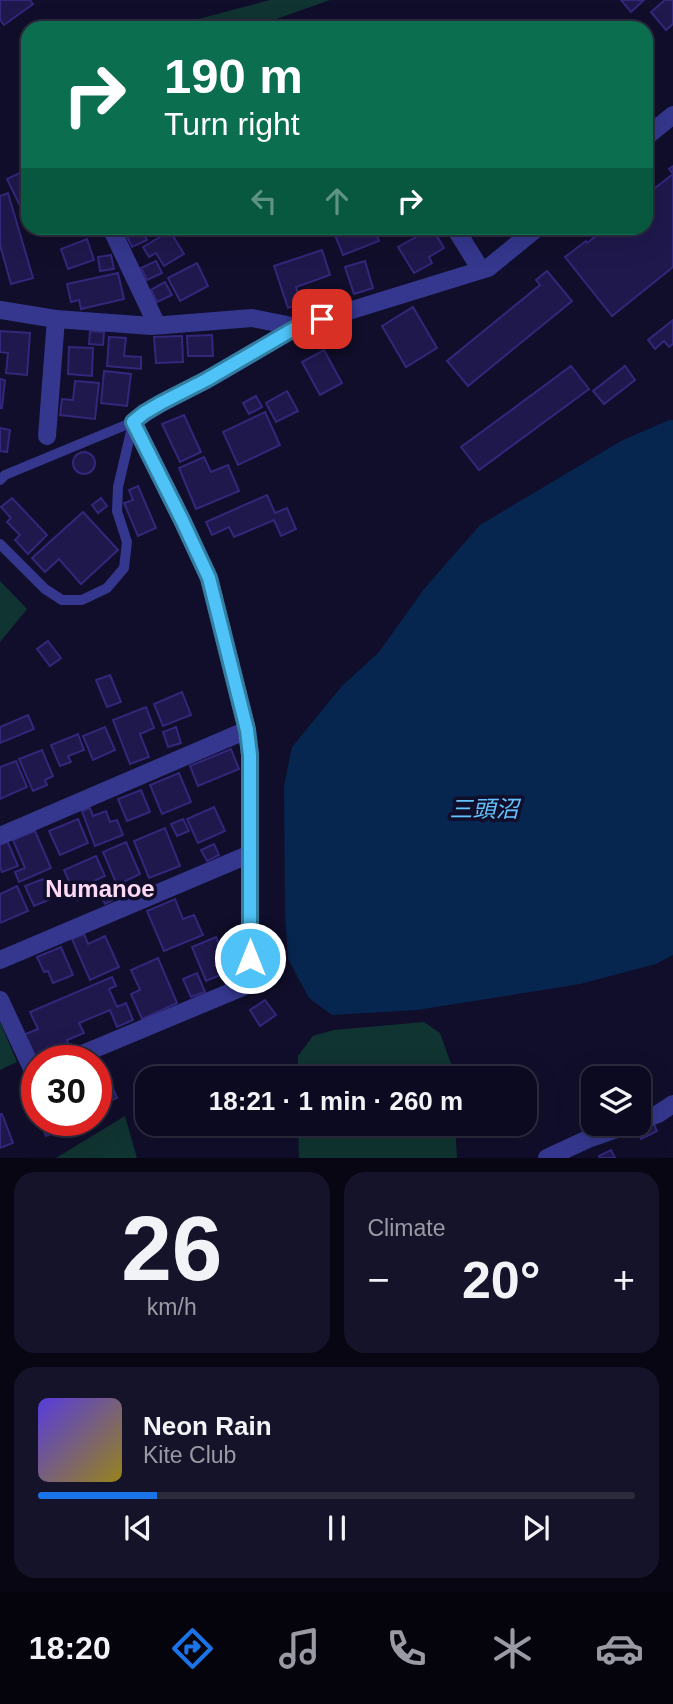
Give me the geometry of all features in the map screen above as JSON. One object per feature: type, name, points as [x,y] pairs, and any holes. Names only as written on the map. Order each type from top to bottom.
[{"type":"street","points":[[653,132],[673,115]]},
{"type":"street","points":[[114,235],[157,325]]},
{"type":"street","points":[[459,235],[481,270]]},
{"type":"street","points":[[104,1045],[250,984],[250,755],[247,730],[209,578],[133,422],[161,403],[297,327],[488,268],[528,235]]},
{"type":"street","points":[[0,310],[56,318],[157,325],[252,318],[297,327]]},
{"type":"street","points":[[47,436],[56,318]]},
{"type":"street","points":[[0,836],[247,730]]},
{"type":"street","points":[[0,960],[250,854]]},
{"type":"street","points":[[0,1000],[21,1045]]},
{"type":"street","points":[[651,1117],[673,1104]]},
{"type":"street","points":[[547,1158],[597,1136]]},
{"type":"lane","points":[[0,480],[5,475],[133,422]]},
{"type":"lane","points":[[0,544],[45,589],[62,600],[82,600],[107,588],[124,568],[127,542],[117,511],[118,487],[133,422]]},
{"type":"green space","points":[[270,0],[330,0],[271,21],[191,21]]},
{"type":"green space","points":[[0,581],[27,609],[0,642]]},
{"type":"green space","points":[[0,1022],[17,1062],[0,1070]]},
{"type":"green space","points":[[424,1022],[440,1033],[451,1066],[298,1066],[298,1056],[313,1036],[334,1030]]},
{"type":"green space","points":[[125,1116],[137,1158],[56,1158],[92,1136],[112,1136],[112,1124]]},
{"type":"green space","points":[[298,1136],[456,1136],[457,1158],[299,1158]]},
{"type":"water","name":"三頭沼","points":[[673,420],[673,955],[656,964],[580,984],[417,1010],[332,1015],[309,998],[288,959],[284,786],[292,747],[342,686],[379,652],[424,589],[480,525],[621,441]]},
{"type":"building","points":[[0,0],[30,0],[33,4],[4,25],[0,20]]},
{"type":"building","points":[[621,0],[644,0],[631,12]]},
{"type":"building","points":[[665,0],[673,0],[673,24],[666,30],[651,12]]},
{"type":"building","points":[[21,172],[21,208],[7,179]]},
{"type":"building","points":[[673,174],[673,267],[612,316],[565,257],[597,235],[653,235],[653,190]]},
{"type":"building","points":[[8,193],[33,278],[11,284],[0,245],[0,196]]},
{"type":"building","points":[[126,235],[144,235],[147,240],[132,247]]},
{"type":"building","points":[[163,235],[172,235],[184,254],[164,266],[156,253],[149,257],[143,247]]},
{"type":"building","points":[[335,235],[377,235],[379,241],[343,255]]},
{"type":"building","points":[[419,235],[436,235],[444,248],[429,257],[432,263],[414,273],[398,247]]},
{"type":"building","points":[[87,239],[94,260],[68,269],[61,249]]},
{"type":"building","points":[[322,250],[330,275],[296,287],[301,303],[288,308],[274,266]]},
{"type":"building","points":[[111,255],[114,269],[100,271],[98,257]]},
{"type":"building","points":[[156,261],[162,273],[147,280],[141,268]]},
{"type":"building","points":[[365,261],[373,288],[354,294],[345,267]]},
{"type":"building","points":[[197,263],[208,286],[180,301],[168,278]]},
{"type":"building","points":[[547,271],[572,301],[468,386],[447,361],[540,285],[536,280]]},
{"type":"building","points":[[118,273],[124,299],[81,309],[79,300],[71,302],[67,284]]},
{"type":"building","points":[[165,282],[172,295],[157,302],[151,290]]},
{"type":"building","points":[[413,307],[437,348],[406,367],[382,326]]},
{"type":"building","points":[[673,320],[673,344],[669,347],[664,341],[655,349],[648,340]]},
{"type":"building","points":[[0,331],[30,333],[27,375],[6,373],[8,353],[0,352]]},
{"type":"building","points":[[90,331],[104,332],[103,345],[89,344]]},
{"type":"building","points":[[212,335],[213,356],[188,356],[187,336]]},
{"type":"building","points":[[182,336],[183,362],[156,363],[154,337]]},
{"type":"building","points":[[109,337],[126,338],[124,356],[141,357],[141,369],[107,366]]},
{"type":"building","points":[[69,347],[93,348],[92,376],[68,374]]},
{"type":"building","points":[[324,350],[342,383],[320,395],[302,362]]},
{"type":"building","points":[[571,366],[589,389],[479,470],[461,447]]},
{"type":"building","points":[[625,366],[635,380],[604,404],[593,391]]},
{"type":"building","points":[[104,371],[131,374],[127,406],[101,403]]},
{"type":"building","points":[[0,379],[5,380],[2,408],[0,408]]},
{"type":"building","points":[[75,381],[99,383],[95,419],[60,415],[62,399],[73,400]]},
{"type":"building","points":[[287,391],[298,411],[276,422],[266,403]]},
{"type":"building","points":[[256,396],[262,407],[249,414],[243,403]]},
{"type":"building","points":[[265,412],[280,445],[238,465],[223,432]]},
{"type":"building","points":[[184,415],[201,452],[180,462],[162,424]]},
{"type":"building","points":[[0,428],[10,430],[7,452],[0,451]]},
{"type":"building","points":[[84,452],[92,455],[95,463],[92,471],[84,474],[76,471],[73,463],[76,455]]},
{"type":"building","points":[[204,457],[211,472],[228,465],[239,491],[196,509],[179,468]]},
{"type":"building","points":[[138,486],[156,528],[138,536],[124,503],[133,500],[129,490]]},
{"type":"building","points":[[267,495],[275,513],[287,508],[296,529],[281,536],[274,520],[234,537],[229,527],[212,535],[206,522]]},
{"type":"building","points":[[12,498],[47,535],[28,554],[15,540],[20,535],[7,522],[11,518],[1,507]]},
{"type":"building","points":[[101,498],[107,506],[98,513],[92,505]]},
{"type":"building","points":[[83,512],[118,550],[81,584],[59,559],[45,572],[32,558]]},
{"type":"building","points":[[48,641],[61,658],[50,666],[37,649]]},
{"type":"building","points":[[110,675],[121,702],[107,707],[96,680]]},
{"type":"building","points":[[182,692],[191,715],[163,726],[154,704]]},
{"type":"building","points":[[146,707],[154,728],[140,734],[149,757],[130,764],[113,720]]},
{"type":"building","points":[[28,715],[34,729],[0,743],[0,727]]},
{"type":"building","points":[[105,727],[115,750],[93,760],[83,736]]},
{"type":"building","points":[[176,727],[181,743],[168,747],[163,732]]},
{"type":"building","points":[[78,734],[84,750],[68,756],[71,762],[60,766],[51,745]]},
{"type":"building","points":[[231,749],[239,769],[198,786],[190,766]]},
{"type":"building","points":[[42,750],[53,776],[45,780],[47,785],[33,791],[19,759]]},
{"type":"building","points":[[16,761],[27,787],[0,799],[0,767]]},
{"type":"building","points":[[179,773],[191,802],[162,814],[150,785]]},
{"type":"building","points":[[141,790],[150,812],[127,821],[118,799]]},
{"type":"building","points":[[214,807],[225,831],[198,843],[187,819]]},
{"type":"building","points":[[90,808],[93,816],[106,811],[110,822],[117,820],[123,835],[95,846],[82,811]]},
{"type":"building","points":[[78,819],[88,843],[60,855],[49,831]]},
{"type":"building","points":[[183,819],[189,831],[177,836],[171,824]]},
{"type":"building","points":[[165,828],[180,866],[149,878],[134,841]]},
{"type":"building","points":[[35,831],[51,868],[19,882],[15,872],[25,868],[13,840]]},
{"type":"building","points":[[7,840],[18,866],[2,872],[0,843]]},
{"type":"building","points":[[126,842],[140,874],[117,885],[103,852]]},
{"type":"building","points":[[214,844],[219,855],[207,861],[201,850]]},
{"type":"building","points":[[96,856],[105,876],[89,883],[94,893],[77,900],[64,870]]},
{"type":"building","points":[[43,879],[51,899],[34,906],[25,886]]},
{"type":"building","points":[[108,883],[115,899],[105,904],[97,888]]},
{"type":"building","points":[[17,886],[28,911],[0,923],[0,894]]},
{"type":"building","points":[[175,899],[183,919],[194,915],[203,935],[164,951],[147,911]]},
{"type":"building","points":[[84,934],[88,944],[105,936],[119,967],[90,980],[72,939]]},
{"type":"building","points":[[216,937],[230,971],[206,981],[192,947]]},
{"type":"building","points":[[61,947],[73,975],[53,983],[37,957]]},
{"type":"building","points":[[158,958],[177,1003],[142,1019],[131,994],[140,990],[131,970]]},
{"type":"building","points":[[197,973],[205,992],[191,997],[183,979]]},
{"type":"building","points":[[112,977],[116,986],[109,989],[117,1007],[126,1003],[133,1020],[117,1027],[110,1010],[79,1023],[84,1033],[67,1040],[69,1045],[29,1045],[23,1035],[38,1029],[30,1012]]},
{"type":"building","points":[[265,1000],[276,1015],[260,1026],[250,1010]]},
{"type":"building","points":[[112,1086],[117,1098],[112,1100]]},
{"type":"building","points":[[0,1114],[13,1143],[0,1148]]},
{"type":"building","points":[[651,1123],[657,1131],[651,1134]]},
{"type":"building","points":[[611,1150],[615,1158],[600,1158],[599,1156]]},
{"type":"district","name":"Numanoe","points":[[100,888]]},
{"type":"route","points":[[250,958],[250,755],[247,730],[209,578],[133,422],[161,403],[297,327],[322,319]]}]
